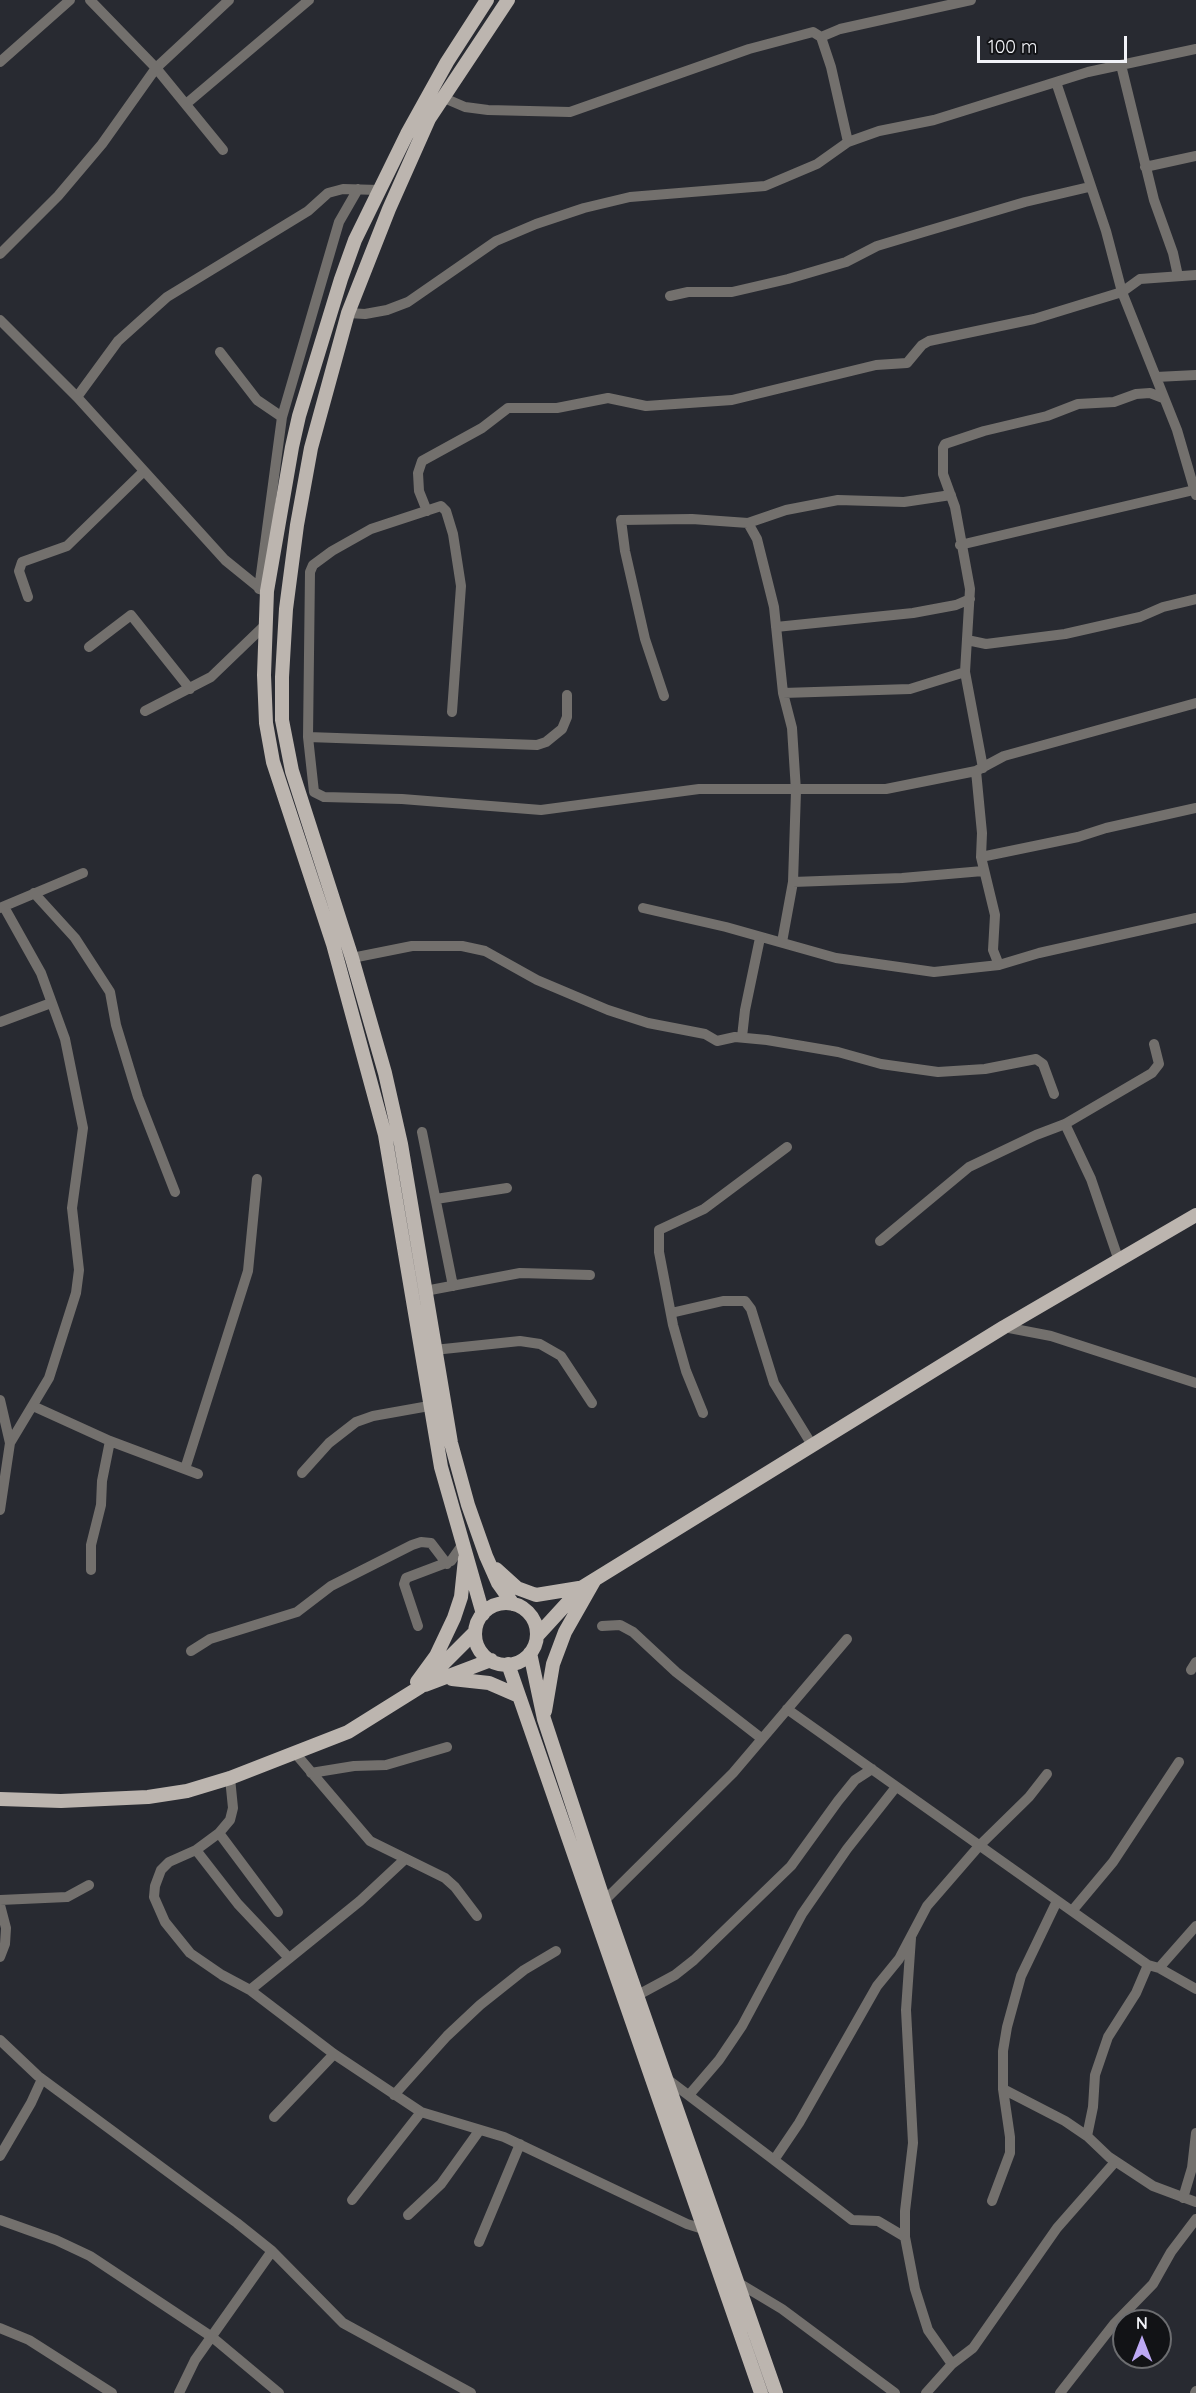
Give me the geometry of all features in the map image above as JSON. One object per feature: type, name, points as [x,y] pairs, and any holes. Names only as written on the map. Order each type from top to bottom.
[{"type":"main road","points":[[483,1614],[441,1467],[429,1406],[386,1135],[333,944],[271,753],[264,705],[263,590],[299,416],[347,261],[379,190],[447,62],[487,0]]},
{"type":"main road","points":[[508,0],[444,98],[412,153],[348,313],[319,417],[299,514],[286,609],[282,720],[291,771],[352,958],[385,1073],[401,1144],[451,1443],[468,1505],[498,1583],[535,1622],[537,1636]]},
{"type":"main road","points":[[475,1632],[478,1646],[491,1660],[508,1664],[523,1659],[530,1653],[537,1636],[578,1591],[595,1579],[1005,1327],[1196,1215]]},
{"type":"main road","points":[[414,1690],[436,1656],[454,1618],[461,1597],[464,1548]]},
{"type":"main road","points":[[486,1556],[512,1585],[524,1592],[546,1595],[578,1591]]},
{"type":"main road","points":[[544,1719],[553,1664],[565,1632],[595,1579]]},
{"type":"main road","points":[[0,1799],[61,1801],[148,1797],[188,1791],[230,1778],[348,1732],[414,1690],[475,1632],[483,1614],[494,1605],[517,1605],[578,1591]]},
{"type":"main road","points":[[530,1653],[544,1719],[604,1901],[776,2393]]},
{"type":"main road","points":[[414,1690],[491,1660]]},
{"type":"main road","points":[[508,1664],[761,2393]]},
{"type":"main road","points":[[447,1678],[489,1683],[519,1696]]},
{"type":"street","points":[[0,62],[70,0]]},
{"type":"street","points":[[90,0],[156,68],[223,150]]},
{"type":"street","points":[[0,254],[58,196],[94,152],[156,68],[229,0]]},
{"type":"street","points":[[186,104],[309,0]]},
{"type":"street","points":[[444,98],[465,107],[488,110],[570,111],[749,49],[808,32],[821,37],[840,29],[971,0]]},
{"type":"street","points":[[821,37],[831,67],[848,142]]},
{"type":"street","points":[[348,313],[365,314],[387,310],[408,302],[496,241],[536,224],[630,197],[765,186],[817,164],[848,142],[879,131],[981,107],[1056,82],[1121,65],[1196,49]]},
{"type":"street","points":[[1121,65],[1145,167],[1178,276]]},
{"type":"street","points":[[960,545],[1195,493],[1177,430],[1122,292],[1106,231],[1089,188],[1056,82]]},
{"type":"street","points":[[1145,167],[1196,156]]},
{"type":"street","points":[[670,296],[688,292],[732,292],[788,279],[846,262],[878,246],[927,231],[1025,202],[1089,188]]},
{"type":"street","points":[[263,590],[282,417],[339,222],[358,189]]},
{"type":"street","points":[[77,397],[118,341],[167,297],[308,211],[328,193],[358,189],[379,190]]},
{"type":"street","points":[[427,511],[419,491],[418,473],[422,461],[482,428],[508,408],[556,408],[608,398],[646,406],[732,400],[876,365],[907,363],[929,340],[1012,326],[1122,292],[1140,279],[1196,275]]},
{"type":"street","points":[[0,320],[77,397],[225,560],[263,590]]},
{"type":"street","points":[[220,352],[257,400],[282,417]]},
{"type":"street","points":[[1155,377],[1196,375]]},
{"type":"street","points":[[999,965],[993,950],[994,915],[981,857],[979,769],[965,672],[970,605],[951,495],[943,474],[942,450],[945,444],[984,431],[1047,416],[1078,404],[1113,402],[1136,394],[1150,393],[1163,398]]},
{"type":"street","points":[[28,597],[19,571],[22,562],[67,546],[144,471]]},
{"type":"street","points":[[664,696],[645,639],[624,550],[621,520],[692,519],[748,523],[786,510],[838,500],[904,502],[951,495]]},
{"type":"street","points":[[452,712],[461,603],[453,534],[446,511],[441,506],[371,529],[332,551],[313,565],[310,572],[308,737],[314,792],[324,797],[402,799],[541,810],[699,789],[796,791],[886,789],[979,769],[1004,756],[1196,703]]},
{"type":"street","points":[[748,523],[757,539],[774,608],[783,693],[792,728],[796,791],[793,882],[782,942]]},
{"type":"street","points":[[967,640],[986,644],[1065,634],[1092,626],[1140,617],[1163,607],[1196,599]]},
{"type":"street","points":[[776,627],[970,605]]},
{"type":"street","points":[[89,647],[131,615],[190,689]]},
{"type":"street","points":[[145,711],[211,677],[264,626]]},
{"type":"street","points":[[783,693],[910,689],[965,672]]},
{"type":"street","points":[[308,737],[537,745],[546,742],[562,729],[567,717],[567,695]]},
{"type":"street","points":[[981,857],[1078,837],[1106,828],[1196,808]]},
{"type":"street","points":[[793,882],[881,879],[984,871]]},
{"type":"street","points":[[0,1510],[10,1443],[24,1414],[33,1406],[49,1378],[68,1324],[79,1270],[72,1208],[83,1128],[65,1039],[41,972],[2,908],[83,873]]},
{"type":"street","points":[[34,893],[75,938],[110,992],[116,1025],[138,1097],[175,1192]]},
{"type":"street","points":[[643,909],[726,927],[836,958],[910,970],[954,971],[999,965],[1039,953],[1196,918]]},
{"type":"street","points":[[742,1037],[750,981],[760,938]]},
{"type":"street","points":[[352,958],[412,946],[462,946],[485,951],[537,980],[579,999],[648,1023],[705,1034],[717,1041],[742,1037],[828,1050],[915,1070],[938,1072],[985,1069],[1036,1059],[1043,1064],[1054,1094]]},
{"type":"street","points":[[0,1022],[51,1003]]},
{"type":"street","points":[[880,1241],[969,1167],[1036,1135],[1065,1124],[1157,1069],[1158,1058],[1154,1044]]},
{"type":"street","points":[[1065,1124],[1091,1179],[1119,1261]]},
{"type":"street","points":[[422,1132],[453,1286]]},
{"type":"street","points":[[703,1413],[686,1371],[671,1313],[659,1252],[659,1230],[704,1209],[787,1147]]},
{"type":"street","points":[[185,1469],[248,1271],[257,1179]]},
{"type":"street","points":[[436,1199],[507,1188]]},
{"type":"street","points":[[425,1291],[520,1273],[590,1275]]},
{"type":"street","points":[[671,1313],[735,1299],[746,1301],[751,1309],[774,1383],[812,1444]]},
{"type":"street","points":[[1005,1327],[1052,1336],[1196,1383]]},
{"type":"street","points":[[434,1350],[520,1341],[540,1344],[561,1356],[592,1403]]},
{"type":"street","points":[[0,1400],[10,1443]]},
{"type":"street","points":[[33,1406],[110,1441],[198,1474]]},
{"type":"street","points":[[302,1473],[329,1443],[356,1422],[373,1416],[429,1406]]},
{"type":"street","points":[[90,1570],[91,1545],[101,1505],[102,1481],[110,1441]]},
{"type":"street","points":[[191,1651],[210,1639],[297,1612],[331,1586],[412,1545],[421,1542],[431,1543],[447,1564]]},
{"type":"street","points":[[418,1626],[404,1584],[406,1578],[447,1564],[464,1548]]},
{"type":"street","points":[[602,1626],[620,1625],[633,1632],[676,1672],[761,1738]]},
{"type":"street","points":[[604,1901],[733,1773],[847,1639]]},
{"type":"street","points":[[787,1709],[1148,1965],[1159,1968],[1196,1989]]},
{"type":"street","points":[[311,1773],[354,1766],[386,1765],[447,1747]]},
{"type":"street","points":[[295,1753],[370,1841],[445,1878],[477,1916]]},
{"type":"street","points":[[1072,1911],[1113,1862],[1179,1762]]},
{"type":"street","points":[[638,1995],[675,1975],[694,1960],[791,1866],[849,1787],[872,1769]]},
{"type":"street","points":[[774,2160],[799,2123],[877,1986],[899,1959],[927,1906],[979,1846],[1014,1814],[1047,1774]]},
{"type":"street","points":[[230,1778],[233,1808],[230,1820],[219,1833],[196,1850],[176,1858],[161,1870],[154,1897],[165,1922],[190,1953],[222,1975],[250,1990],[334,2054],[421,2112],[479,2131],[504,2136],[687,2224],[706,2230]]},
{"type":"street","points":[[689,2095],[719,2060],[742,2026],[802,1914],[847,1849],[896,1787]]},
{"type":"street","points":[[219,1833],[278,1912]]},
{"type":"street","points":[[196,1850],[238,1904],[288,1957]]},
{"type":"street","points":[[250,1990],[374,1889],[405,1860]]},
{"type":"street","points":[[0,1900],[67,1896],[88,1885]]},
{"type":"street","points":[[992,2201],[1010,2153],[1003,2051],[1012,2008],[1021,1976],[1057,1901]]},
{"type":"street","points":[[0,1905],[6,1928],[5,1944],[0,1957]]},
{"type":"street","points":[[1159,1968],[1196,1926]]},
{"type":"street","points":[[911,1935],[906,2010],[912,2143],[904,2211],[905,2237],[915,2289],[928,2330],[952,2364]]},
{"type":"street","points":[[394,2095],[447,2036],[480,2005],[524,1971],[556,1951]]},
{"type":"street","points":[[1087,2136],[1093,2107],[1095,2075],[1108,2037],[1136,1993],[1148,1965]]},
{"type":"street","points":[[0,2040],[42,2079],[237,2223],[272,2252],[344,2323],[471,2393]]},
{"type":"street","points":[[274,2117],[334,2054]]},
{"type":"street","points":[[0,2156],[31,2103],[42,2079]]},
{"type":"street","points":[[667,2079],[852,2220],[878,2221],[905,2237]]},
{"type":"street","points":[[1004,2089],[1032,2102],[1087,2136],[1115,2162],[1153,2186],[1196,2202]]},
{"type":"street","points":[[352,2200],[421,2112]]},
{"type":"street","points":[[408,2215],[441,2184],[479,2131]]},
{"type":"street","points":[[1183,2198],[1192,2168],[1196,2133]]},
{"type":"street","points":[[479,2241],[520,2144]]},
{"type":"street","points":[[926,2393],[952,2364],[973,2349],[1057,2228],[1115,2162]]},
{"type":"street","points":[[1060,2393],[1114,2324],[1153,2284],[1171,2252],[1196,2219]]},
{"type":"street","points":[[0,2220],[56,2240],[90,2256],[212,2337],[279,2393]]},
{"type":"street","points":[[179,2393],[195,2360],[272,2252]]},
{"type":"street","points":[[737,2282],[783,2309],[896,2393]]},
{"type":"street","points":[[0,2328],[29,2340],[112,2393]]}]
